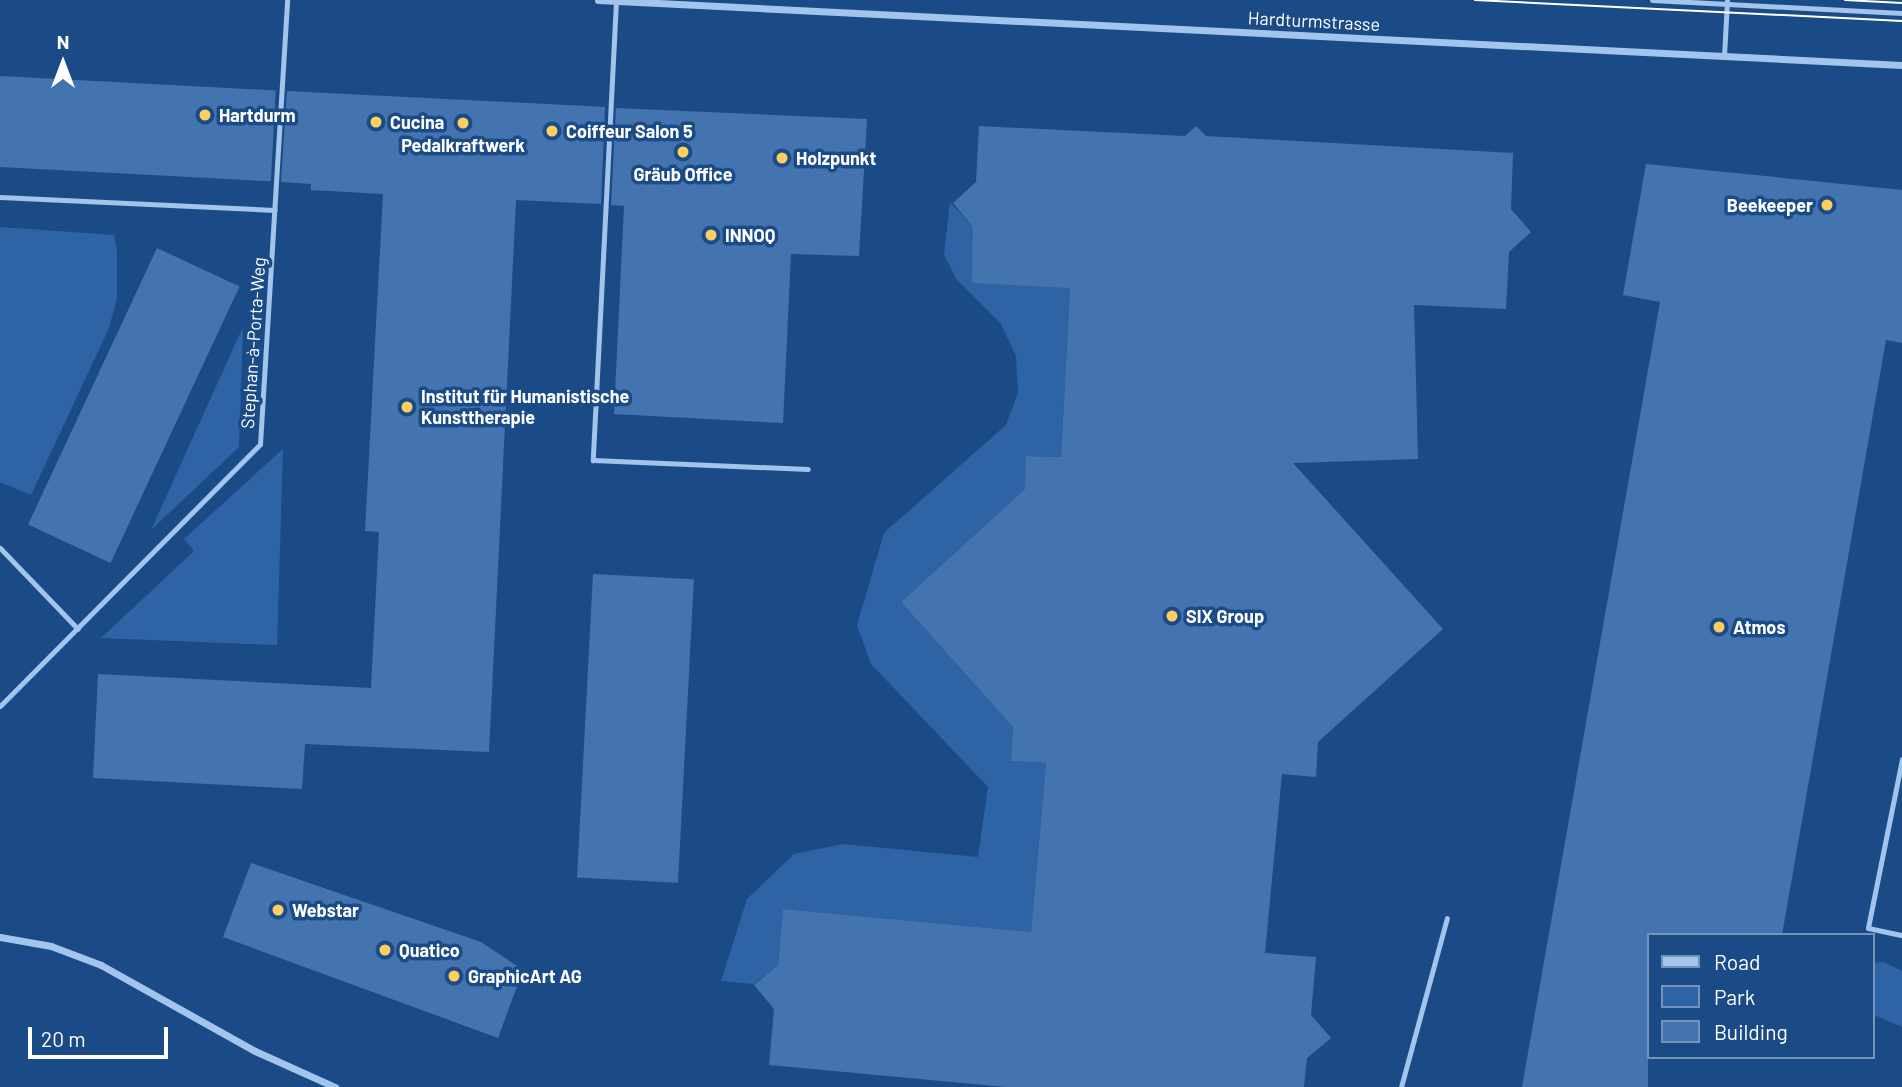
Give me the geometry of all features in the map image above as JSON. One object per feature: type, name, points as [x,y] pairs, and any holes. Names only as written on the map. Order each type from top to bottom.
[{"type":"street","name":"Hardturmstrasse","points":[[598,0],[1902,65]]},
{"type":"street","points":[[0,937],[51,946],[102,965],[255,1051],[335,1087]]},
{"type":"lane","name":"Stephan-à-Porta-Weg","points":[[0,706],[260,444],[286,0]]},
{"type":"lane","points":[[1652,0],[1902,13]]},
{"type":"lane","points":[[616,1],[593,460],[808,469]]},
{"type":"lane","points":[[1724,56],[1727,2]]},
{"type":"lane","points":[[0,197],[275,210]]},
{"type":"lane","points":[[0,548],[78,629]]},
{"type":"lane","points":[[1902,759],[1868,928],[1902,935]]},
{"type":"lane","points":[[1401,1087],[1447,918]]},
{"type":"green space","points":[[950,202],[973,227],[1070,288],[1061,457],[1027,456],[1025,489],[901,602],[1013,727],[1011,761],[1046,763],[1031,932],[783,909],[778,965],[754,984],[721,981],[747,899],[794,854],[843,844],[978,857],[988,787],[871,664],[857,625],[884,533],[1006,425],[1018,393],[1016,356],[1001,324],[957,280],[944,255]]},
{"type":"green space","points":[[0,227],[114,235],[117,250],[117,298],[109,328],[31,495],[0,482]]},
{"type":"green space","points":[[243,327],[239,447],[151,530]]},
{"type":"green space","points":[[283,449],[277,645],[101,638],[194,551],[184,539]]},
{"type":"green space","points":[[1883,962],[1902,971],[1902,1027],[1874,1015],[1874,963]]},
{"type":"building","points":[[0,76],[276,90],[271,181],[0,167]]},
{"type":"building","points":[[287,91],[605,107],[601,204],[516,200],[489,752],[305,744],[302,789],[93,778],[98,674],[371,688],[379,532],[365,531],[383,194],[311,190],[311,184],[281,182]]},
{"type":"building","points":[[616,108],[867,119],[859,256],[791,254],[783,423],[614,414],[624,206],[611,205]]},
{"type":"building","name":"SIX Group","points":[[979,126],[1185,136],[1196,126],[1206,136],[1513,153],[1511,209],[1531,232],[1509,252],[1506,309],[1414,305],[1418,459],[1293,463],[1443,629],[1318,742],[1316,777],[1282,774],[1265,953],[1316,957],[1311,1015],[1331,1038],[1307,1058],[1304,1087],[1006,1087],[769,1065],[774,1009],[754,985],[778,965],[783,909],[1031,932],[1046,763],[1011,761],[1013,727],[901,602],[1025,489],[1026,456],[1061,457],[1070,288],[972,283],[973,227],[953,203],[976,182]]},
{"type":"building","name":"Atmos","points":[[1646,164],[1902,190],[1902,343],[1886,340],[1782,933],[1646,933],[1648,1087],[1522,1087],[1660,302],[1623,295]]},
{"type":"building","points":[[157,248],[239,286],[111,563],[28,524]]},
{"type":"building","points":[[593,574],[694,579],[678,883],[577,878]]},
{"type":"building","points":[[251,863],[481,942],[523,970],[498,1038],[223,937]]},
{"type":"tram line","points":[[1475,0],[1902,21]]},
{"type":"tram line","points":[[1845,0],[1902,3]]},
{"type":"place","name":"Hartdurm","points":[[205,115]]},
{"type":"place","name":"Cucina","points":[[376,122]]},
{"type":"place","name":"Pedalkraftwerk","points":[[463,123]]},
{"type":"place","name":"Coiffeur Salon 5","points":[[552,131]]},
{"type":"place","name":"Gräub Office","points":[[683,152]]},
{"type":"place","name":"Holzpunkt","points":[[782,158]]},
{"type":"place","name":"Beekeeper","points":[[1827,205]]},
{"type":"place","name":"INNOQ","points":[[711,235]]},
{"type":"place","name":"Institut für Humanistische Kunsttherapie","points":[[407,407]]},
{"type":"place","name":"SIX Group","points":[[1172,616]]},
{"type":"place","name":"Atmos","points":[[1719,627]]},
{"type":"place","name":"Webstar","points":[[278,910]]},
{"type":"place","name":"Quatico","points":[[385,950]]},
{"type":"place","name":"GraphicArt AG","points":[[454,976]]}]
